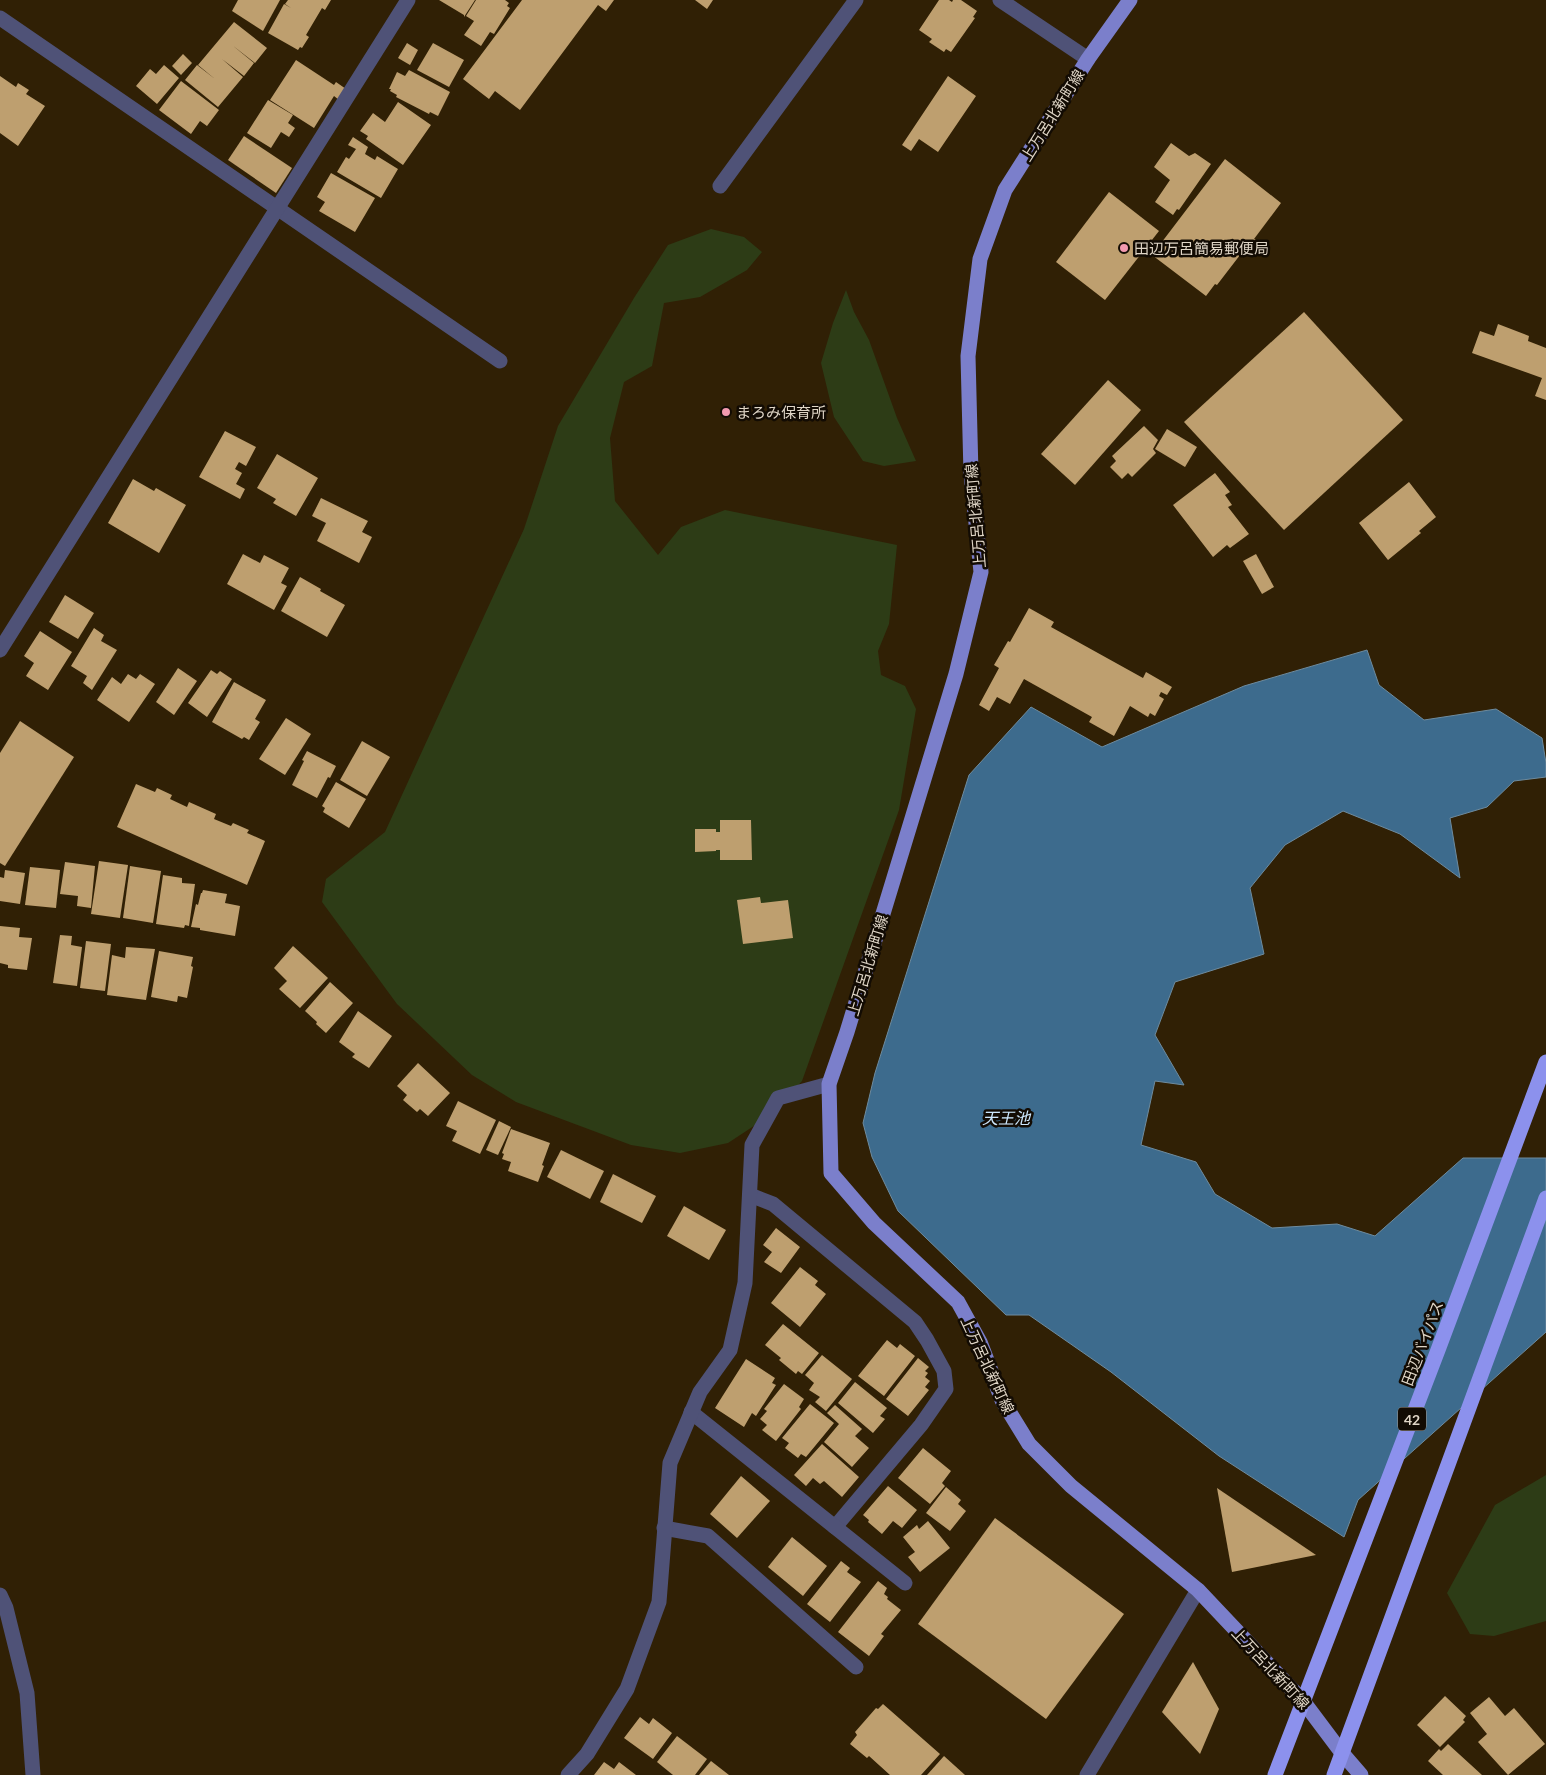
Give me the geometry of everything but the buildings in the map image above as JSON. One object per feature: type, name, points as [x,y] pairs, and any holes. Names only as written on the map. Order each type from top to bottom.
[{"type":"highway","name":"田辺バイパス","points":[[1275,1775],[1546,1062]]},
{"type":"highway","points":[[1334,1775],[1546,1198]]},
{"type":"main road","name":"上万呂北新町線","points":[[1130,0],[1088,58],[1005,190],[980,259],[968,356],[971,474],[981,572],[956,674],[830,1084],[831,1173],[874,1223],[958,1302],[980,1342],[1002,1400],[1030,1444],[1071,1486],[1198,1590],[1303,1701],[1361,1775]]},
{"type":"street","points":[[0,650],[408,0]]},
{"type":"street","points":[[720,186],[856,0]]},
{"type":"street","points":[[1000,0],[1088,58]]},
{"type":"street","points":[[0,18],[500,361]]},
{"type":"street","points":[[568,1775],[587,1754],[627,1689],[659,1602],[670,1463],[700,1392],[730,1350],[745,1282],[752,1145],[778,1098],[830,1084]]},
{"type":"street","points":[[750,1195],[773,1204],[915,1322],[944,1371],[946,1389],[921,1425],[835,1527]]},
{"type":"street","points":[[692,1412],[905,1583]]},
{"type":"street","points":[[664,1528],[708,1536],[856,1667]]},
{"type":"street","points":[[1087,1775],[1198,1590]]},
{"type":"street","points":[[0,1595],[6,1608],[27,1693],[33,1775]]},
{"type":"green space","points":[[711,229],[744,237],[762,252],[747,270],[700,297],[664,303],[652,366],[624,382],[610,438],[615,501],[658,555],[681,527],[725,510],[897,545],[889,624],[878,651],[881,675],[905,686],[916,709],[899,810],[802,1081],[772,1114],[728,1143],[680,1153],[631,1145],[516,1102],[472,1075],[397,1004],[322,902],[326,879],[385,832],[524,529],[558,426],[634,298],[668,245]]},
{"type":"green space","points":[[846,290],[854,312],[869,340],[897,418],[916,461],[884,466],[863,461],[834,417],[821,363],[833,323]]},
{"type":"green space","points":[[1546,1475],[1546,1621],[1494,1636],[1470,1634],[1447,1593],[1495,1505]]},
{"type":"water","name":"天王池","points":[[1367,650],[1379,685],[1424,720],[1496,709],[1542,738],[1546,777],[1514,781],[1487,807],[1450,818],[1460,878],[1400,834],[1343,811],[1285,845],[1250,888],[1264,954],[1175,982],[1155,1035],[1184,1085],[1155,1081],[1141,1145],[1196,1162],[1215,1194],[1272,1228],[1337,1224],[1375,1236],[1463,1158],[1546,1158],[1546,1332],[1358,1500],[1344,1537],[1219,1456],[1111,1372],[1029,1315],[1006,1315],[898,1211],[872,1157],[863,1123],[875,1073],[969,775],[1031,707],[1102,747],[1244,686]]},
{"type":"place","name":"田辺万呂簡易郵便局","points":[[1124,248]]},
{"type":"place","name":"まろみ保育所","points":[[726,412]]}]
